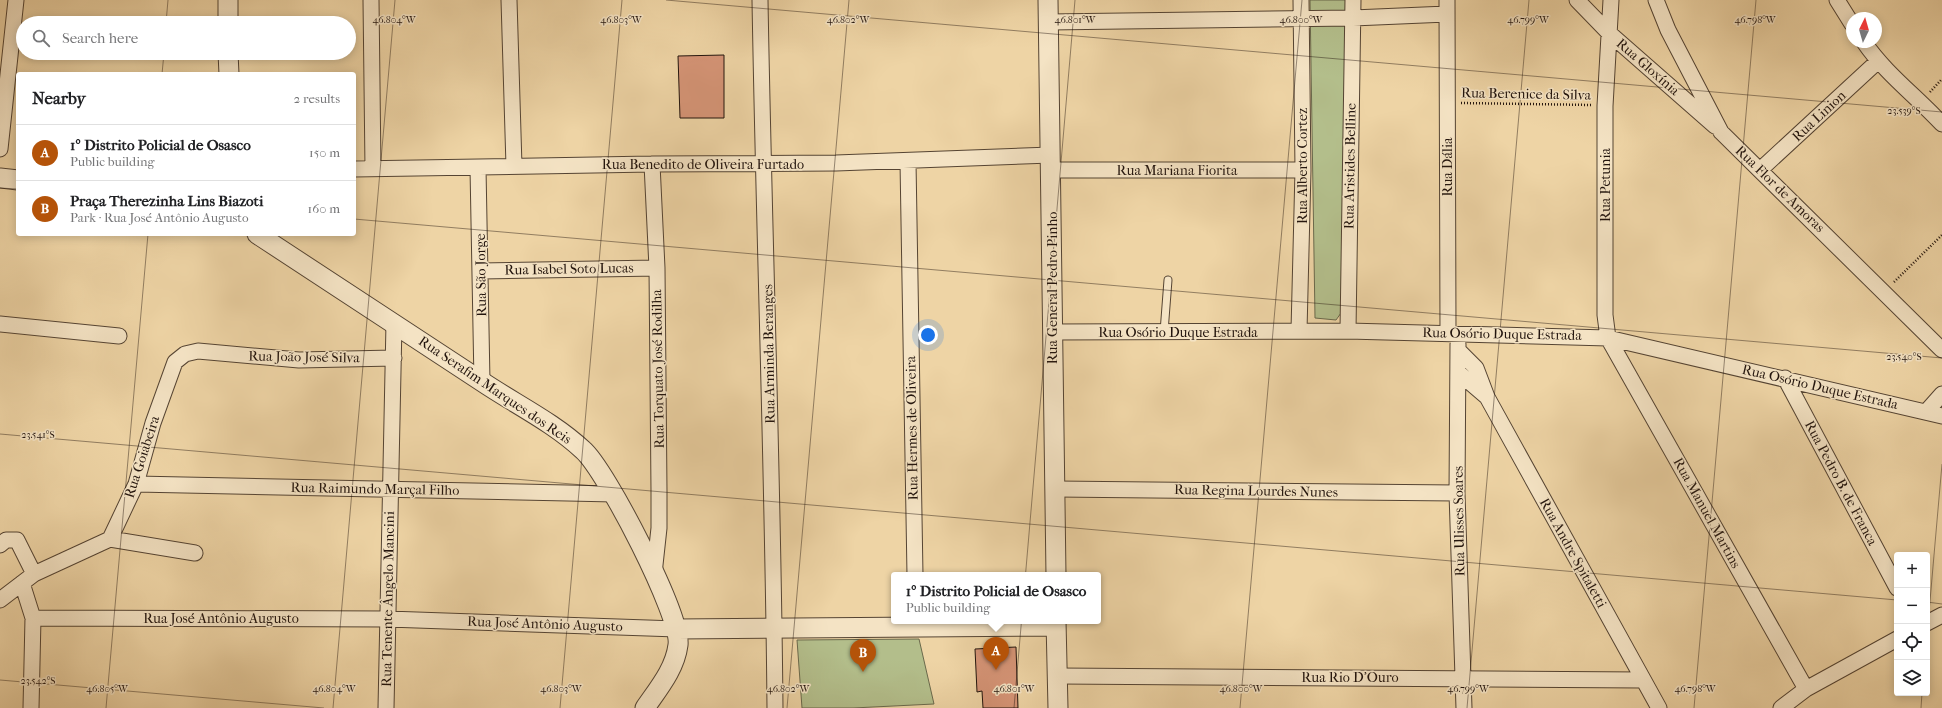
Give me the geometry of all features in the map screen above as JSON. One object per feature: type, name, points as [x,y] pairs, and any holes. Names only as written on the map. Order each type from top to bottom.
[{"type":"street","points":[[0,149],[16,0]]},
{"type":"street","points":[[228,0],[228,16]]},
{"type":"street","points":[[371,0],[373,169]]},
{"type":"street","points":[[509,0],[514,166]]},
{"type":"street","name":"Rua Arminda Beranges","points":[[760,0],[763,164],[769,334],[775,629],[775,708]]},
{"type":"street","name":"Rua General Pedro Pinho","points":[[1048,0],[1056,572]]},
{"type":"street","name":"Rua Alberto Cortez","points":[[1299,331],[1303,170],[1301,0]]},
{"type":"street","name":"Rua Aristides Belline","points":[[1348,331],[1353,0]]},
{"type":"street","name":"Rua Gloxínia","points":[[1577,0],[1609,33],[1721,132]]},
{"type":"street","points":[[1609,33],[1611,0]]},
{"type":"street","name":"Rua Flor de Amoras","points":[[1656,0],[1668,30],[1721,132],[1884,291],[1942,350]]},
{"type":"street","points":[[1837,0],[1846,14]]},
{"type":"street","points":[[1049,22],[1353,18],[1447,7]]},
{"type":"street","name":"Rua Dália","points":[[1447,7],[1446,103],[1452,333]]},
{"type":"street","name":"Rua Petunia","points":[[1608,338],[1605,315],[1606,106],[1609,33]]},
{"type":"street","points":[[1868,48],[1877,62],[1921,101],[1942,124]]},
{"type":"street","name":"Rua Linion","points":[[1760,170],[1877,62]]},
{"type":"street","name":"Rua Benedito de Oliveira Furtado","points":[[356,169],[652,164],[908,162],[1051,163]]},
{"type":"street","name":"Rua Hermes de Oliveira","points":[[908,162],[914,572]]},
{"type":"street","name":"Rua Mariana Fiorita","points":[[1051,163],[1303,170]]},
{"type":"street","name":"Rua Torquato José Rodilha","points":[[652,164],[657,268],[659,521],[654,574]]},
{"type":"street","name":"Rua São Jorge","points":[[478,168],[482,382]]},
{"type":"street","points":[[0,178],[16,180]]},
{"type":"street","name":"Rua Serafim Marques dos Reis","points":[[260,236],[567,436],[592,459],[614,494],[654,574],[677,629]]},
{"type":"street","name":"Rua Isabel Soto Lucas","points":[[480,271],[657,268]]},
{"type":"street","name":"Rua Tenente Ângelo Mancini","points":[[386,708],[394,323]]},
{"type":"street","points":[[0,324],[119,336]]},
{"type":"street","name":"Rua Osório Duque Estrada","points":[[1052,332],[1348,331],[1608,338],[1785,378],[1942,416]]},
{"type":"street","name":"Rua Ulisses Soares","points":[[1452,333],[1458,350],[1457,493],[1464,708]]},
{"type":"street","name":"Rua Manuel Martins","points":[[1608,338],[1806,689]]},
{"type":"street","name":"Rua Andre Spitaletti","points":[[1458,350],[1476,368],[1487,397],[1642,680],[1659,708]]},
{"type":"street","name":"Rua Goiabeira","points":[[110,539],[136,484],[153,423],[175,362],[185,354],[198,351],[213,352]]},
{"type":"street","name":"Rua João José Silva","points":[[213,352],[299,360],[394,358]]},
{"type":"street","name":"Rua Andre Spitaletti","points":[[1458,373],[1487,397]]},
{"type":"street","name":"Rua Pedro B. de Franca","points":[[1785,378],[1894,582]]},
{"type":"street","points":[[1926,412],[1942,394]]},
{"type":"street","name":"Rua Raimundo Marçal Filho","points":[[136,484],[614,494]]},
{"type":"street","name":"Rua Regina Lourdes Nunes","points":[[1056,489],[1457,493]]},
{"type":"street","points":[[0,600],[28,578],[110,539],[195,553]]},
{"type":"street","points":[[0,545],[6,540],[17,540],[28,578],[33,618],[31,708]]},
{"type":"street","points":[[1930,621],[1942,615]]},
{"type":"street","name":"Rua José Antônio Augusto","points":[[33,618],[388,619],[677,629],[775,629],[915,624],[1056,624]]},
{"type":"street","points":[[1056,624],[1058,708]]},
{"type":"street","points":[[645,708],[669,672],[676,656],[679,643],[677,629]]},
{"type":"street","points":[[1781,708],[1806,689],[1894,641]]},
{"type":"street","name":"Rua Rio D'Ouro","points":[[1058,676],[1642,680]]},
{"type":"lane","points":[[1164,332],[1168,280]]},
{"type":"path","points":[[1921,101],[1942,79]]},
{"type":"path","name":"Rua Berenice da Silva","points":[[1446,103],[1606,106]]},
{"type":"path","points":[[1884,291],[1942,235]]},
{"type":"green space","points":[[1310,0],[1348,0],[1346,306],[1336,320],[1315,318]]},
{"type":"green space","points":[[919,639],[934,704],[853,708],[802,708],[797,640]]},
{"type":"building","points":[[724,55],[724,118],[680,118],[678,56]]},
{"type":"building","points":[[1016,647],[1018,708],[983,708],[982,691],[977,692],[975,649]]},
{"type":"place","name":"1º Distrito Policial de Osasco","points":[[996,670]]},
{"type":"place","name":"Praça Therezinha Lins Biazoti","points":[[863,672]]}]
